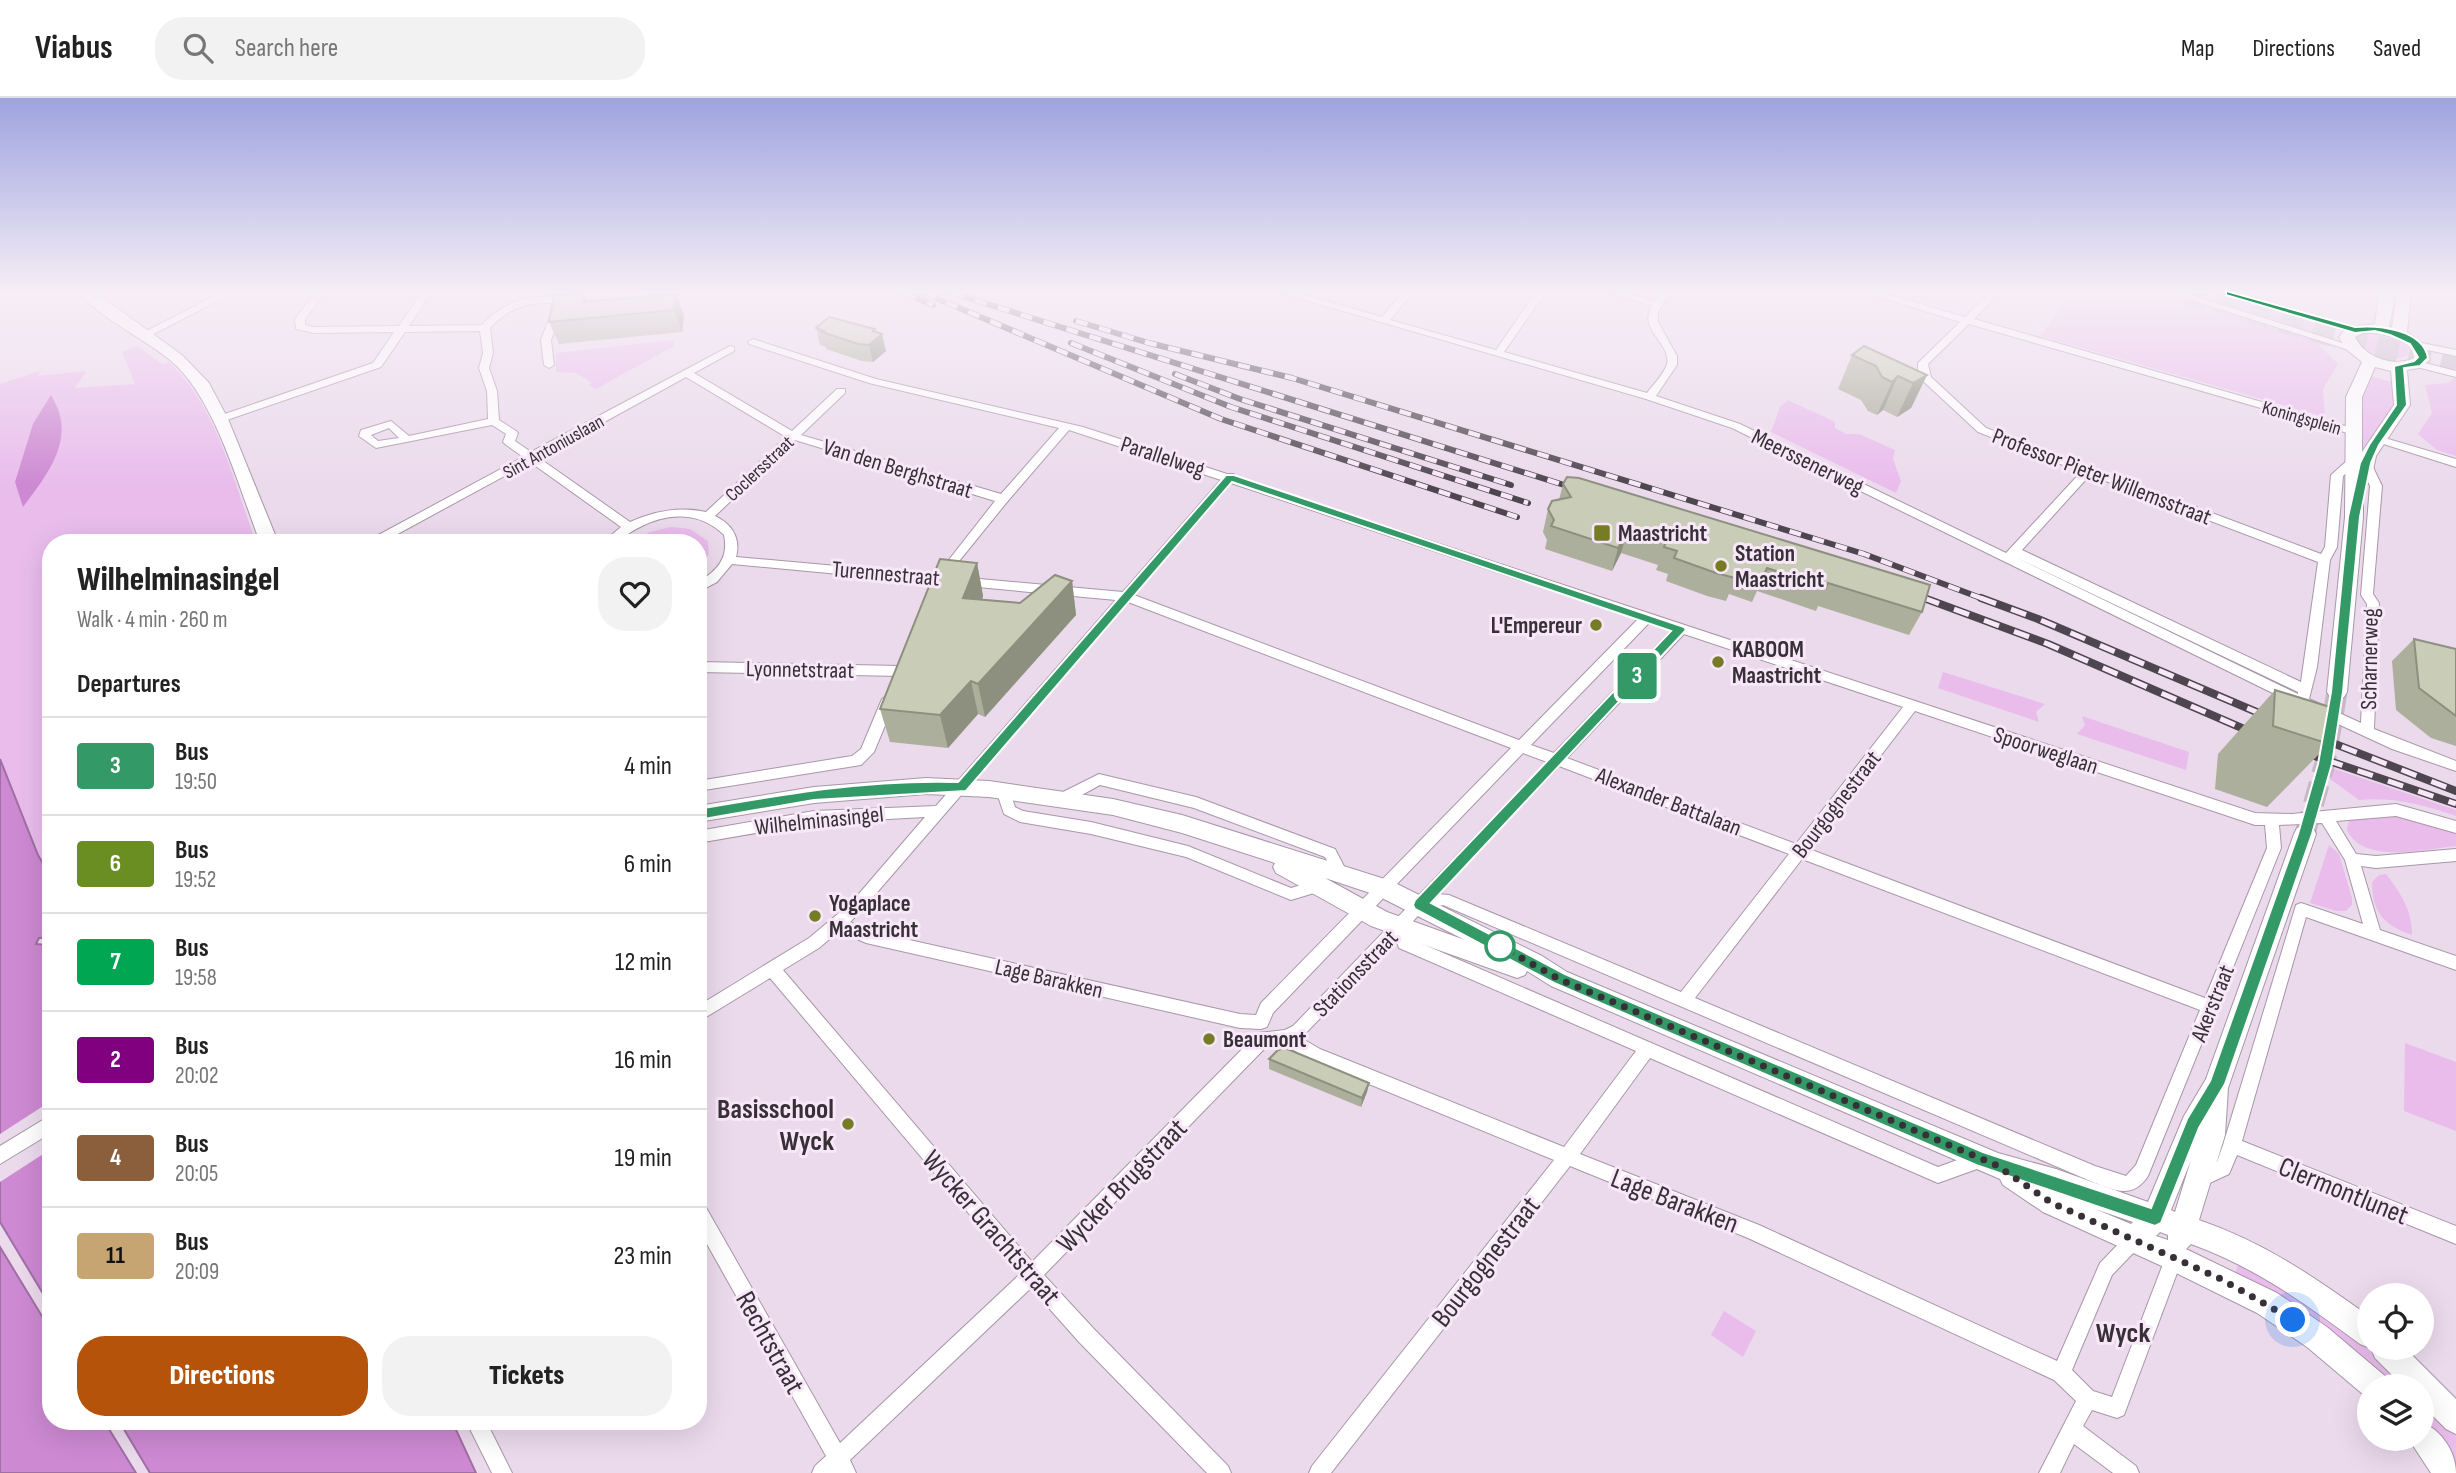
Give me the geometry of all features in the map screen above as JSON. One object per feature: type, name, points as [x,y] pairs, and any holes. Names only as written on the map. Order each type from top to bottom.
[{"type":"street","points":[[172,357],[203,386],[220,419],[266,534]]},
{"type":"street","points":[[220,419],[370,369],[382,357]]},
{"type":"street","points":[[485,357],[485,379],[491,387],[494,421]]},
{"type":"street","points":[[548,357],[549,365]]},
{"type":"street","name":"Sint Antoniuslaan","points":[[390,534],[715,357]]},
{"type":"street","name":"Parallelweg","points":[[800,357],[873,381],[1067,426],[1230,477],[1680,630]]},
{"type":"street","name":"Meerssenerweg","points":[[1509,357],[1650,397],[1736,426],[2304,696],[2367,732],[2456,766]]},
{"type":"street","points":[[1650,397],[1672,365],[1672,357]]},
{"type":"street","name":"Professor Pieter Willemsstraat","points":[[1927,357],[1923,371],[1926,377],[1976,426],[2324,561]]},
{"type":"street","name":"Koningsplein","points":[[2090,357],[2355,432]]},
{"type":"street","points":[[2368,357],[2399,366],[2417,364],[2456,373]]},
{"type":"street","points":[[2417,364],[2422,357]]},
{"type":"street","name":"Scharnerweg","points":[[2337,692],[2360,462],[2355,432],[2354,397],[2371,359]]},
{"type":"street","name":"Scharnerweg","points":[[2304,696],[2324,561],[2331,547],[2337,475],[2360,462],[2402,405],[2399,366]]},
{"type":"street","name":"Van den Berghstraat","points":[[686,373],[793,436],[1003,499]]},
{"type":"street","name":"Coclersstraat","points":[[707,517],[841,391]]},
{"type":"street","points":[[407,440],[494,421],[512,433],[509,442],[629,527]]},
{"type":"street","points":[[936,584],[1003,499],[1067,426]]},
{"type":"street","points":[[2378,439],[2456,463]]},
{"type":"street","name":"Scharnerweg","points":[[2360,462],[2376,486],[2367,595],[2374,603],[2367,732]]},
{"type":"street","points":[[2011,555],[2088,471]]},
{"type":"street","points":[[707,1010],[773,971],[839,924],[941,811],[1230,477]]},
{"type":"street","points":[[619,534],[655,516],[674,513],[707,517],[721,524],[730,534],[733,547],[729,560],[719,574],[707,583]]},
{"type":"street","name":"Turennestraat","points":[[729,560],[936,584],[1126,597]]},
{"type":"street","name":"Alexander Battalaan","points":[[1126,597],[2211,1007]]},
{"type":"street","name":"Stationsstraat","points":[[1262,1030],[1267,1008],[1646,618]]},
{"type":"street","name":"Stationsstraat","points":[[1286,1037],[1299,1031],[1680,630]]},
{"type":"street","name":"Spoorweglaan","points":[[1680,630],[2255,819],[2272,821],[2396,810],[2456,827]]},
{"type":"street","name":"Lyonnetstraat","points":[[707,667],[904,665],[867,752],[860,759],[707,784]]},
{"type":"street","name":"Bourgognestraat","points":[[1683,1001],[1912,706]]},
{"type":"street","points":[[1064,798],[1098,779],[1186,800],[1245,819],[1330,853],[1341,874]]},
{"type":"street","name":"Wilhelminasingel","points":[[707,813],[814,795],[926,786],[1003,790],[1064,798],[1150,815],[1341,874],[1383,888],[1420,905],[1559,979],[1989,1162],[2056,1182],[2232,1245],[2293,1278],[2357,1325]]},
{"type":"street","points":[[1003,790],[1009,810],[1020,816],[1091,828],[1188,852],[1292,894],[1319,886]]},
{"type":"street","name":"Wilhelminasingel","points":[[707,835],[814,817],[941,811]]},
{"type":"street","points":[[2326,817],[2352,859],[2374,933]]},
{"type":"street","name":"Akerstraat","points":[[2135,1181],[2211,1007],[2274,848],[2272,821]]},
{"type":"street","name":"Akerstraat","points":[[2155,1217],[2193,1124],[2217,1084],[2305,834]]},
{"type":"street","name":"Wilhelminasingel","points":[[1251,848],[1361,911],[1529,972],[1559,979]]},
{"type":"street","points":[[2352,859],[2376,862],[2456,855]]},
{"type":"street","name":"Wilhelminasingel","points":[[1420,905],[1444,900],[2094,1174],[2126,1184],[2135,1181]]},
{"type":"street","points":[[2199,1180],[2223,1168],[2232,1145],[2301,909],[2456,963]]},
{"type":"street","name":"Lage Barakken","points":[[839,924],[866,937],[1240,1021],[1286,1037],[1314,1054],[1566,1158],[1753,1231],[2061,1373]]},
{"type":"street","points":[[1400,926],[1404,943],[1938,1175],[1989,1162]]},
{"type":"street","name":"Wycker Grachtstraat","points":[[773,971],[1032,1275],[1086,1335],[1221,1473]]},
{"type":"street","name":"Wycker Brugstraat","points":[[822,1473],[841,1466],[1032,1275],[1262,1030]]},
{"type":"street","name":"Bourgognestraat","points":[[1319,1473],[1566,1158],[1648,1048]]},
{"type":"street","name":"Akerstraat","points":[[2174,1257],[2212,1135],[2217,1084]]},
{"type":"street","points":[[0,1156],[42,1130]]},
{"type":"street","name":"Clermontlunet","points":[[2232,1145],[2456,1235]]},
{"type":"street","name":"Wilhelminasingel","points":[[1989,1162],[2052,1203],[2134,1238],[2267,1303],[2317,1336],[2361,1374]]},
{"type":"street","points":[[2155,1217],[2106,1269],[2061,1373],[2087,1399],[2117,1408],[2174,1257]]},
{"type":"street","name":"Rechtstraat","points":[[707,1226],[841,1466]]},
{"type":"street","points":[[2397,1360],[2456,1419]]},
{"type":"street","points":[[2049,1473],[2087,1399]]},
{"type":"street","points":[[480,1430],[502,1473]]},
{"type":"street","points":[[2072,1430],[2129,1473]]},
{"type":"street","points":[[2433,1451],[2450,1473]]},
{"type":"shaded area","points":[[124,357],[153,357],[162,364],[169,362],[186,380],[212,423],[253,534],[42,534],[42,862],[0,759],[0,384],[40,371],[38,376],[86,371],[75,388],[135,384]]},
{"type":"shaded area","points":[[556,357],[654,357],[596,389],[589,385],[592,383],[576,373],[556,372]]},
{"type":"shaded area","points":[[2114,357],[2331,357],[2338,364],[2323,389],[2325,417]]},
{"type":"shaded area","points":[[2369,376],[2396,383],[2395,403],[2359,459],[2360,400]]},
{"type":"shaded area","points":[[2456,377],[2456,456],[2437,450],[2418,434],[2432,413],[2425,385],[2448,383]]},
{"type":"shaded area","points":[[51,395],[59,413],[61,441],[52,465],[23,507],[15,482],[33,424]]},
{"type":"shaded area","points":[[1788,400],[1835,422],[1835,428],[1846,434],[1859,434],[1895,450],[1893,459],[1901,481],[1896,493],[1771,432],[1780,407]]},
{"type":"shaded area","points":[[671,527],[690,529],[698,534],[646,534]]},
{"type":"shaded area","points":[[1943,672],[2045,704],[2036,712],[2039,722],[1938,688]]},
{"type":"shaded area","points":[[2082,716],[2189,752],[2186,770],[2077,734],[2085,725]]},
{"type":"shaded area","points":[[0,759],[42,862],[42,938],[39,938],[36,944],[42,945],[42,1292],[0,1222]]},
{"type":"shaded area","points":[[2317,763],[2456,810],[2456,816],[2409,803],[2359,800],[2315,768]]},
{"type":"shaded area","points":[[2376,816],[2407,817],[2456,832],[2456,846],[2396,852],[2366,848],[2355,841],[2347,830],[2349,820]]},
{"type":"shaded area","points":[[2329,845],[2339,854],[2352,898],[2352,905],[2346,911],[2336,911],[2310,903]]},
{"type":"shaded area","points":[[2386,874],[2405,903],[2412,935],[2387,922],[2374,902],[2372,882],[2379,875]]},
{"type":"shaded area","points":[[2405,1043],[2456,1062],[2456,1131],[2404,1111]]},
{"type":"shaded area","points":[[0,1247],[42,1316],[42,1430],[110,1430],[136,1473],[0,1473]]},
{"type":"shaded area","points":[[2239,1262],[2285,1287],[2357,1340],[2357,1360],[2381,1360],[2397,1374],[2370,1374],[2234,1276]]},
{"type":"shaded area","points":[[1724,1311],[1756,1331],[1743,1357],[1711,1335]]},
{"type":"shaded area","points":[[2434,1411],[2456,1436],[2456,1467],[2434,1439]]},
{"type":"shaded area","points":[[124,1430],[456,1430],[476,1473],[150,1473]]},
{"type":"pier","points":[[42,1107],[42,1155],[0,1182],[0,1134]]},
{"type":"building","points":[[1857,357],[1888,357],[1927,375],[1913,383],[1898,376],[1892,382],[1882,377],[1876,366]]},
{"type":"building","points":[[1567,477],[1579,478],[1930,585],[1922,612],[1828,583],[1826,588],[1767,568],[1762,579],[1738,571],[1735,578],[1716,573],[1674,558],[1677,551],[1664,547],[1666,542],[1628,530],[1618,548],[1551,526],[1554,520],[1548,509],[1552,501],[1571,497],[1563,484]]},
{"type":"building","points":[[940,559],[977,563],[963,598],[1020,603],[1055,575],[1072,581],[978,684],[971,681],[940,715],[880,709]]},
{"type":"building","points":[[2414,639],[2456,649],[2456,716],[2419,688]]},
{"type":"building","points":[[2275,690],[2330,707],[2329,744],[2273,726]]},
{"type":"building","points":[[1285,1048],[1369,1083],[1362,1098],[1269,1059],[1278,1050]]},
{"type":"tunnel","points":[[2420,357],[2456,366]]},
{"type":"tunnel","points":[[2305,834],[2325,763],[2337,692]]},
{"type":"railway","points":[[1075,357],[1221,419],[1517,517]]},
{"type":"railway","points":[[1106,357],[1231,407],[1528,503]]},
{"type":"railway","points":[[1157,357],[1580,490]]},
{"type":"railway","points":[[1207,357],[1292,378],[1864,554],[1986,600]]},
{"type":"railway","points":[[1175,374],[1240,399],[1511,485]]},
{"type":"railway","points":[[1908,592],[1928,600]]},
{"type":"railway","points":[[1924,598],[2048,644],[2258,735]]},
{"type":"railway","points":[[1981,598],[2038,619],[2273,719]]},
{"type":"railway","points":[[2312,735],[2456,791]]},
{"type":"railway","points":[[2297,750],[2456,804]]},
{"type":"bus line","name":"3","points":[[707,812],[814,795],[926,786],[961,787],[1230,477],[1680,630],[1420,905],[1534,963],[1559,979],[1982,1160],[2056,1182],[2155,1217],[2193,1124],[2217,1084],[2305,834],[2325,764],[2337,692],[2354,517],[2365,463],[2402,405],[2399,366],[2417,364],[2423,357]]},
{"type":"place","name":"Maastricht","points":[[1602,533]]},
{"type":"place","name":"Station Maastricht","points":[[1721,566]]},
{"type":"place","name":"L'Empereur","points":[[1596,625]]},
{"type":"place","name":"KABOOM Maastricht","points":[[1718,662]]},
{"type":"place","name":"Yogaplace Maastricht","points":[[815,916]]},
{"type":"place","name":"Beaumont","points":[[1209,1039]]},
{"type":"place","name":"Basisschool Wyck","points":[[848,1124]]},
{"type":"district","name":"Wyck","points":[[2123,1332]]},
{"type":"route","points":[[1500,946],[1559,979],[1996,1165],[2052,1203],[2246,1291],[2293,1320]]}]
